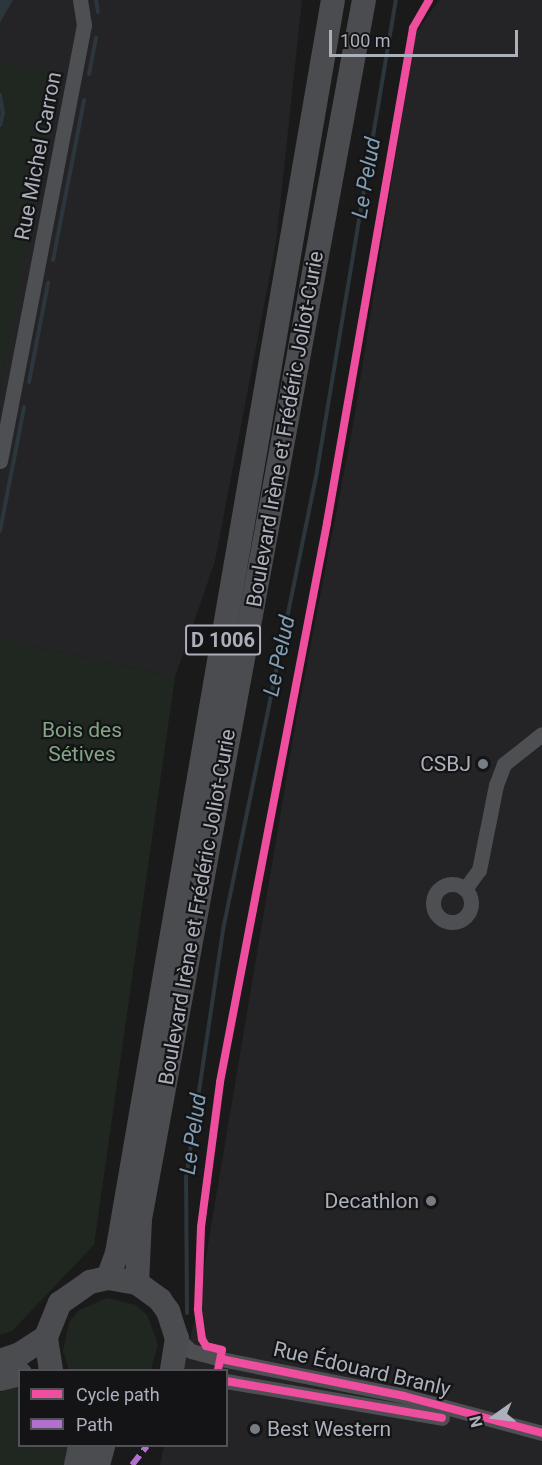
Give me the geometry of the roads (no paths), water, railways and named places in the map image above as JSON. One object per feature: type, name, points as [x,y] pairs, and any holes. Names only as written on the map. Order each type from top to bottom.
[{"type":"main road","name":"Boulevard Irène et Frédéric Joliot-Curie","points":[[108,1278],[119,1241],[333,0]]},
{"type":"main road","name":"Boulevard Irène et Frédéric Joliot-Curie","points":[[137,1284],[140,1219],[364,0]]},
{"type":"main road","points":[[51,1369],[46,1336],[60,1303],[90,1282],[108,1278],[137,1284],[164,1305],[177,1338],[172,1369]]},
{"type":"main road","points":[[0,1361],[20,1354],[46,1336]]},
{"type":"main road","points":[[0,1379],[18,1374]]},
{"type":"main road","points":[[76,1465],[80,1447]]},
{"type":"main road","points":[[98,1465],[103,1447]]},
{"type":"street","name":"Rue Michel Carron","points":[[0,461],[84,25],[80,0]]},
{"type":"street","points":[[465,889],[478,870],[496,785],[504,764],[542,734]]},
{"type":"street","name":"Rue Édouard Branly","points":[[177,1338],[190,1351],[404,1396],[542,1434]]},
{"type":"street","name":"Rue Édouard Branly","points":[[228,1381],[542,1434]]},
{"type":"waterway","points":[[96,0],[98,12]]},
{"type":"waterway","name":"Le Pelud","points":[[187,1313],[186,1178],[224,925],[317,471],[396,0]]},
{"type":"waterway","points":[[89,74],[96,38]]},
{"type":"waterway","name":"Le Pelud","points":[[0,95],[3,113],[0,125]]},
{"type":"waterway","points":[[53,260],[84,100]]},
{"type":"waterway","points":[[29,382],[48,283]]},
{"type":"waterway","points":[[0,531],[24,407]]},
{"type":"place","name":"CSBJ","points":[[483,764]]},
{"type":"place","name":"Decathlon","points":[[431,1201]]},
{"type":"place","name":"Best Western","points":[[255,1429]]},
{"type":"park label","name":"Bois des Sétives","points":[[82,742]]}]
